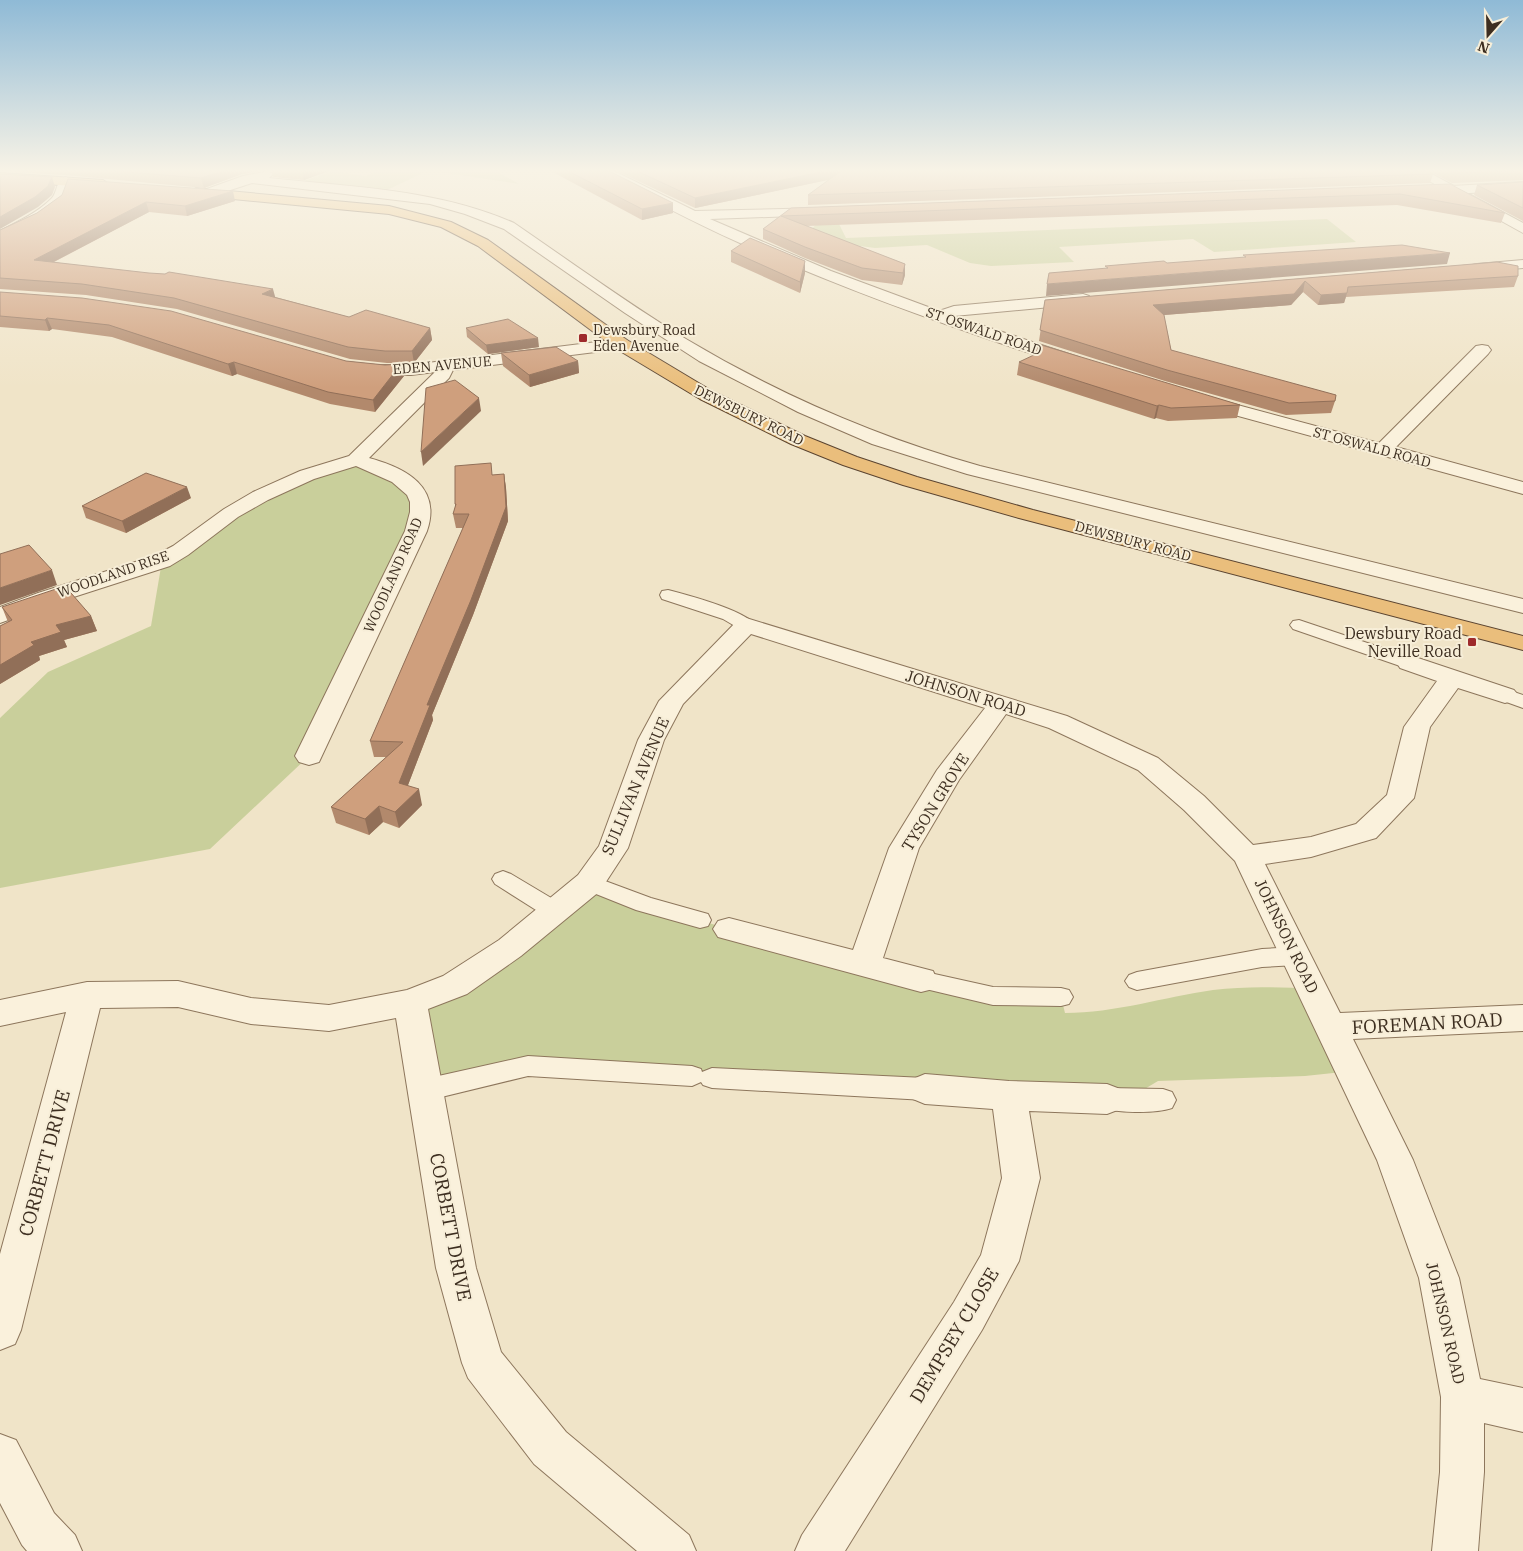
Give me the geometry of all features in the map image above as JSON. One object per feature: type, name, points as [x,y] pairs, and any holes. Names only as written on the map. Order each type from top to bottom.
[{"type":"highway","name":"DEWSBURY ROAD","points":[[484,243],[621,344],[706,396],[798,440],[850,461],[910,481],[1026,514],[1523,643]]},
{"type":"street","name":"DEWSBURY ROAD","points":[[534,243],[623,305],[706,357],[774,392],[866,435],[918,454],[1001,477],[1523,606]]},
{"type":"street","name":"ST OSWALD ROAD","points":[[755,243],[801,264],[940,316],[1092,368]]},
{"type":"street","points":[[1466,269],[1523,264]]},
{"type":"street","points":[[940,316],[954,311],[1095,298]]},
{"type":"street","name":"EDEN AVENUE","points":[[349,366],[387,370],[446,366],[621,344]]},
{"type":"street","points":[[1383,450],[1482,350]]},
{"type":"street","points":[[356,460],[443,374],[446,366]]},
{"type":"street","name":"ST OSWALD ROAD","points":[[1186,396],[1523,488]]},
{"type":"street","name":"WOODLAND RISE","points":[[0,616],[53,595],[162,561],[187,547],[230,514],[254,500],[292,482],[338,464],[356,460]]},
{"type":"street","name":"WOODLAND ROAD","points":[[309,756],[416,531],[422,511],[419,498],[411,485],[373,465],[356,460]]},
{"type":"street","name":"JOHNSON ROAD","points":[[746,625],[1058,722],[1148,764],[1194,803],[1247,856],[1395,1160],[1439,1278],[1462,1397],[1462,1472],[1455,1551]]},
{"type":"street","name":"SULLIVAN AVENUE","points":[[0,1013],[87,995],[178,994],[250,1011],[329,1018],[410,1002],[454,985],[510,948],[589,883],[613,848],[651,740],[672,701],[746,625]]},
{"type":"street","points":[[1409,664],[1514,699]]},
{"type":"street","points":[[1247,856],[1311,848],[1366,831],[1400,798],[1417,727],[1452,678]]},
{"type":"street","name":"TYSON GROVE","points":[[864,965],[904,848],[947,776],[1001,704]]},
{"type":"street","points":[[715,925],[921,980]]},
{"type":"street","name":"CORBETT DRIVE","points":[[0,1330],[87,995]]},
{"type":"street","name":"CORBETT DRIVE","points":[[410,1002],[456,1268],[483,1363],[550,1448],[673,1551]]},
{"type":"street","name":"FOREMAN ROAD","points":[[1331,1027],[1523,1018]]},
{"type":"street","points":[[925,1089],[1010,1096],[1107,1099]]},
{"type":"street","name":"DEMPSEY CLOSE","points":[[818,1551],[968,1316],[999,1261],[1021,1178],[1010,1096]]},
{"type":"street","points":[[1462,1397],[1523,1410]]},
{"type":"street","points":[[0,1456],[38,1529],[59,1551]]},
{"type":"lane","points":[[668,595],[729,615],[746,625]]},
{"type":"lane","points":[[1299,625],[1409,664]]},
{"type":"lane","points":[[503,878],[555,911]]},
{"type":"lane","points":[[589,883],[644,904],[715,925]]},
{"type":"lane","points":[[1137,981],[1262,958],[1296,956]]},
{"type":"lane","points":[[921,980],[993,996],[1061,997]]},
{"type":"lane","points":[[425,1090],[528,1066],[925,1089]]},
{"type":"lane","points":[[1107,1099],[1163,1100]]},
{"type":"green space","points":[[840,243],[1120,243],[1059,247],[1074,262],[991,266],[970,263],[927,245],[875,248]]},
{"type":"green space","points":[[1200,243],[1336,243],[1214,252]]},
{"type":"green space","points":[[356,460],[411,485],[422,511],[309,756],[210,849],[0,888],[0,718],[48,672],[151,626],[162,561],[229,514]]},
{"type":"green space","points":[[589,883],[644,904],[729,929],[921,980],[1061,997],[1065,1013],[1102,1010],[1213,990],[1263,987],[1313,989],[1352,1071],[1305,1076],[1158,1081],[1128,1099],[528,1066],[425,1090],[410,1002]]},
{"type":"building","points":[[0,243],[66,243],[34,260],[149,273],[165,274],[169,272],[273,289],[262,294],[349,317],[366,310],[430,328],[412,351],[385,351],[348,347],[174,298],[82,284],[0,278]]},
{"type":"building","points":[[742,243],[763,243],[805,261],[800,282],[731,251]]},
{"type":"building","points":[[797,243],[852,243],[905,264],[903,273],[862,268]]},
{"type":"building","points":[[1402,245],[1450,253],[1047,284],[1049,273],[1108,268],[1105,266]]},
{"type":"building","points":[[1497,262],[1518,266],[1518,276],[1348,287],[1347,293],[1321,295],[1305,281],[1294,294],[1153,305],[1164,315],[1171,350],[1336,395],[1335,401],[1289,403],[1167,370],[1040,330],[1045,300]]},
{"type":"building","points":[[0,292],[82,298],[171,311],[346,361],[385,365],[401,364],[373,400],[328,392],[234,362],[228,364],[109,325],[47,318],[45,320],[0,316]]},
{"type":"building","points":[[508,319],[538,338],[486,345],[466,328]]},
{"type":"building","points":[[1038,344],[1240,405],[1171,408],[1157,406],[1019,362],[1036,354]]},
{"type":"building","points":[[556,347],[578,361],[529,375],[501,353]]},
{"type":"building","points":[[455,380],[479,398],[421,452],[426,388]]},
{"type":"building","points":[[491,463],[492,475],[504,474],[506,507],[471,600],[427,705],[430,705],[399,783],[419,789],[395,812],[379,806],[365,819],[331,807],[403,742],[370,741],[469,514],[453,514],[456,504],[455,466]]},
{"type":"building","points":[[146,473],[187,487],[122,521],[82,506]]},
{"type":"building","points":[[29,545],[52,570],[0,588],[0,554]]},
{"type":"building","points":[[65,586],[91,616],[56,625],[61,632],[31,642],[34,645],[0,665],[0,626],[12,620],[2,607]]},
{"type":"place","name":"Dewsbury Road Eden Avenue","points":[[583,338]]},
{"type":"place","name":"Dewsbury Road Neville Road","points":[[1472,642]]}]
